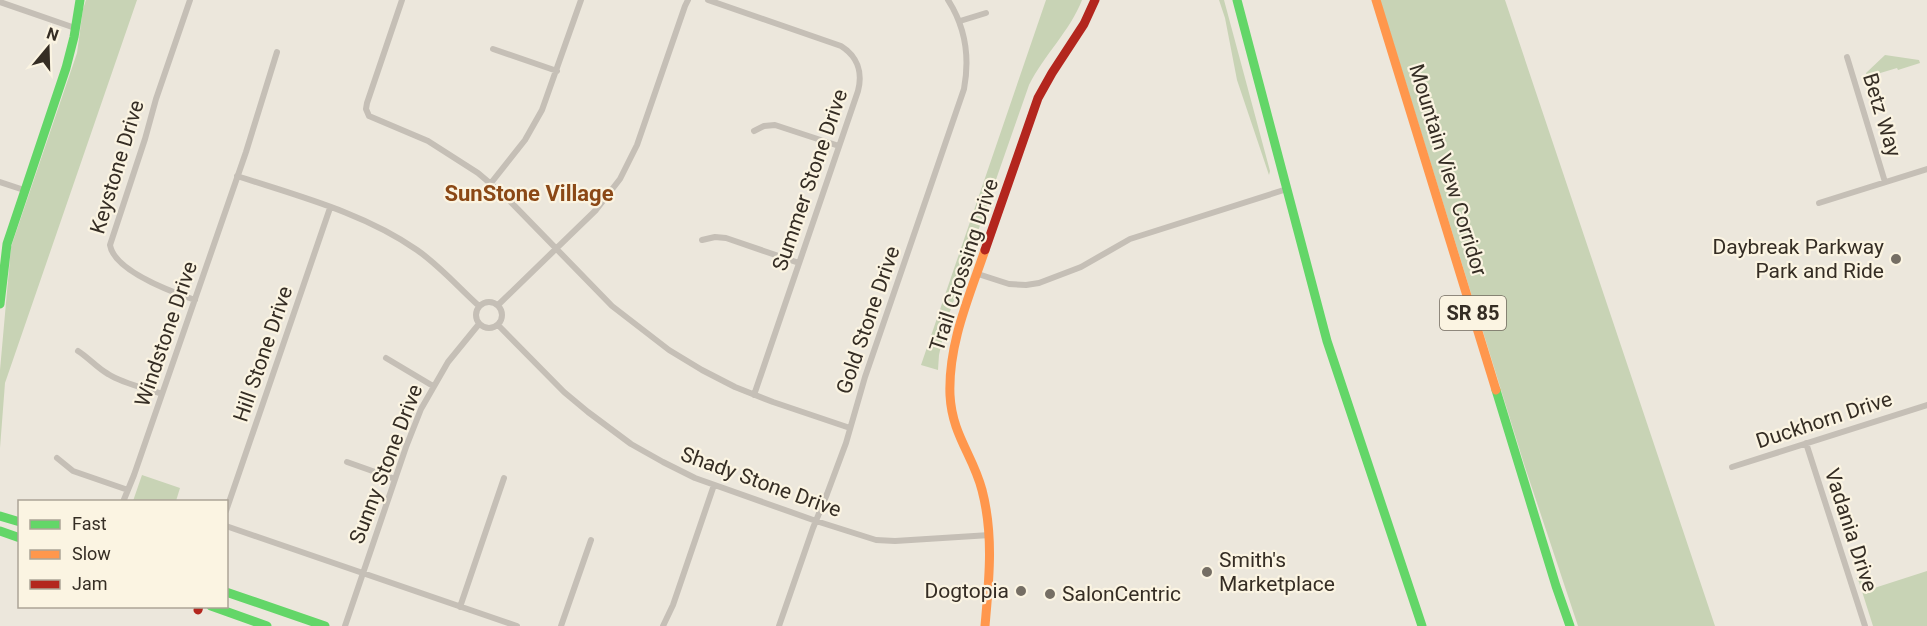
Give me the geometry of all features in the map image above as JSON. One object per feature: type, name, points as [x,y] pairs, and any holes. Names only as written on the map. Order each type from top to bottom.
[{"type":"main road","points":[[0,304],[3,250],[66,68],[80,0]]},
{"type":"main road","name":"Trail Crossing Drive","points":[[985,626],[990,535],[982,487],[959,436],[951,402],[951,358],[957,332],[1041,89],[1088,16],[1095,0]]},
{"type":"main road","points":[[1237,0],[1327,341],[1422,626]]},
{"type":"main road","name":"Mountain View Corridor","points":[[1376,0],[1570,626]]},
{"type":"main road","points":[[0,516],[18,521]]},
{"type":"main road","points":[[0,531],[18,537]]},
{"type":"main road","points":[[228,593],[325,626]]},
{"type":"main road","points":[[228,601],[305,626]]},
{"type":"main road","points":[[211,610],[222,611],[267,626]]},
{"type":"street","name":"Keystone Drive","points":[[190,0],[156,99],[110,248],[121,261],[145,280],[160,288],[195,300]]},
{"type":"street","points":[[402,0],[367,103],[367,113],[372,118],[406,130],[441,148],[491,183],[612,306],[654,339],[702,370],[754,395],[850,428]]},
{"type":"street","points":[[491,183],[514,155],[534,125],[549,93],[581,0]]},
{"type":"street","points":[[498,305],[604,200],[626,168],[637,145],[688,0]]},
{"type":"street","name":"Summer Stone Drive","points":[[708,0],[836,44],[850,52],[859,67],[860,85],[754,395]]},
{"type":"street","name":"Gold Stone Drive","points":[[779,626],[831,485],[863,383],[964,89],[967,57],[965,38],[960,21],[948,0]]},
{"type":"street","points":[[0,2],[75,28]]},
{"type":"street","points":[[960,21],[986,13]]},
{"type":"street","points":[[493,49],[557,71]]},
{"type":"street","name":"Windstone Drive","points":[[123,500],[195,300],[278,52]]},
{"type":"street","name":"Betz Way","points":[[1847,57],[1885,182]]},
{"type":"street","points":[[754,131],[764,126],[775,125],[839,146]]},
{"type":"street","points":[[1819,203],[1927,169]]},
{"type":"street","points":[[237,176],[372,224],[406,243],[445,273],[479,306]]},
{"type":"street","points":[[0,182],[24,190]]},
{"type":"street","points":[[978,274],[1009,284],[1026,285],[1039,282],[1081,267],[1130,239],[1288,189]]},
{"type":"street","name":"Hill Stone Drive","points":[[228,505],[330,208]]},
{"type":"street","points":[[702,240],[716,237],[726,238],[799,263]]},
{"type":"street","points":[[490,302],[498,305],[502,317],[498,325],[486,328],[479,324],[476,313],[482,303],[490,302]]},
{"type":"street","name":"Sunny Stone Drive","points":[[345,626],[416,420],[433,386],[456,350],[479,324]]},
{"type":"street","name":"Shady Stone Drive","points":[[498,325],[564,392],[602,423],[631,444],[663,462],[714,485],[816,521],[882,541],[990,535]]},
{"type":"street","points":[[78,351],[89,357],[114,378],[162,394]]},
{"type":"street","points":[[386,358],[433,386]]},
{"type":"street","name":"Duckhorn Drive","points":[[1732,467],[1927,405]]},
{"type":"street","name":"Vadania Drive","points":[[1806,443],[1865,626]]},
{"type":"street","points":[[57,458],[73,471],[128,490]]},
{"type":"street","points":[[347,462],[395,479]]},
{"type":"street","points":[[460,607],[504,478]]},
{"type":"street","points":[[663,626],[673,606],[714,485]]},
{"type":"street","points":[[228,527],[517,626]]},
{"type":"street","points":[[561,626],[591,540]]},
{"type":"green space","points":[[86,0],[137,0],[5,383],[0,448],[0,370],[11,247],[77,53]]},
{"type":"green space","points":[[1046,0],[1082,0],[1071,22],[1029,85],[946,323],[938,370],[921,365]]},
{"type":"green space","points":[[1219,0],[1224,0],[1270,171],[1269,175],[1237,80],[1225,18]]},
{"type":"green space","points":[[1380,0],[1505,0],[1715,626],[1578,626],[1525,467]]},
{"type":"green space","points":[[1885,55],[1919,60],[1920,63],[1867,77],[1866,73]]},
{"type":"green space","points":[[142,475],[180,488],[176,500],[133,500]]},
{"type":"green space","points":[[1927,571],[1927,626],[1873,626],[1856,578],[1860,577],[1865,591]]},
{"type":"traffic: fast","points":[[0,304],[7,244],[66,68],[80,0]]},
{"type":"traffic: fast","points":[[1237,0],[1327,341],[1422,626]]},
{"type":"traffic: fast","points":[[1496,390],[1570,626]]},
{"type":"traffic: fast","points":[[0,516],[18,521]]},
{"type":"traffic: fast","points":[[0,531],[18,537]]},
{"type":"traffic: fast","points":[[228,593],[325,626]]},
{"type":"traffic: fast","points":[[217,608],[267,626]]},
{"type":"traffic: slow","points":[[1376,0],[1496,390]]},
{"type":"traffic: slow","points":[[985,250],[956,339],[952,357],[950,395],[955,422],[978,478],[986,507],[990,558],[985,626]]},
{"type":"traffic: jam","points":[[985,250],[1038,98],[1084,24],[1095,0]]},
{"type":"place","name":"Daybreak Parkway Park and Ride","points":[[1896,259]]},
{"type":"place","name":"Smith's Marketplace","points":[[1207,572]]},
{"type":"place","name":"Dogtopia","points":[[1021,591]]},
{"type":"place","name":"SalonCentric","points":[[1050,594]]},
{"type":"district","name":"SunStone Village","points":[[529,193]]}]
